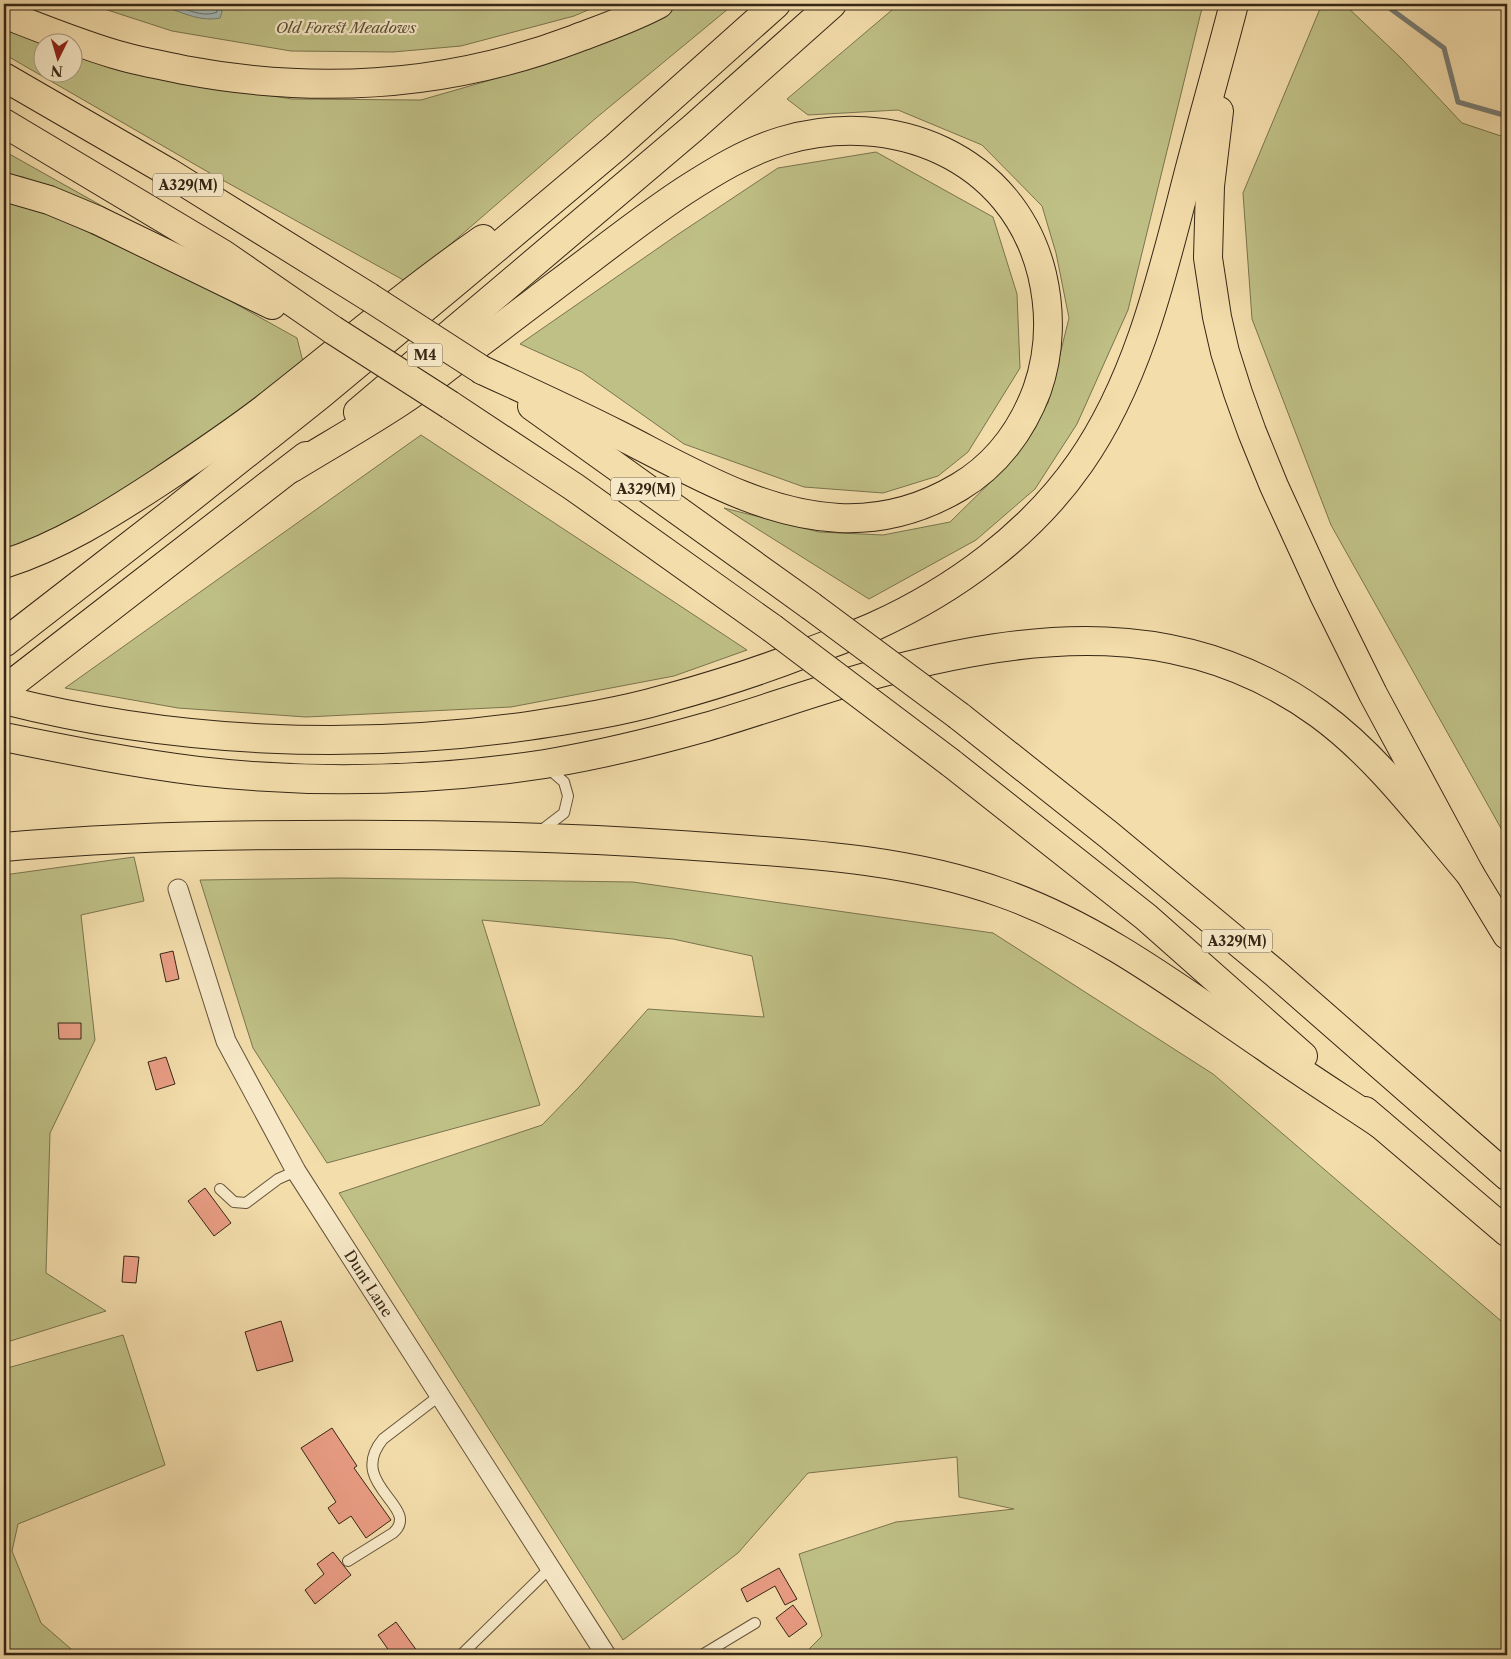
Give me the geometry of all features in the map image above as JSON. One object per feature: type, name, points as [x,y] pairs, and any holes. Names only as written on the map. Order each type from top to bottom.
[{"type":"highway","points":[[4,14],[115,54],[159,65],[210,75],[254,80],[325,84],[373,83],[417,78],[460,72],[508,62],[600,30],[659,4]]},
{"type":"highway","name":"M4","points":[[4,643],[320,395],[616,147],[776,4]]},
{"type":"highway","name":"M4","points":[[4,690],[292,468],[685,134],[832,4]]},
{"type":"highway","points":[[4,700],[48,711],[203,735],[264,739],[317,739],[414,738],[451,735],[568,720],[666,699],[770,667],[873,627],[938,593],[970,572],[1000,548],[1054,496],[1080,464],[1116,400],[1131,367],[1166,258],[1234,4]]},
{"type":"highway","points":[[1224,42],[1216,142],[1210,186],[1208,242],[1212,283],[1226,352],[1252,432],[1274,486],[1324,595],[1373,694],[1470,874],[1507,935]]},
{"type":"highway","name":"A329(M)","points":[[4,77],[168,172],[482,370],[811,606],[959,716],[1109,835],[1275,972],[1507,1176]]},
{"type":"highway","name":"A329(M)","points":[[4,124],[223,254],[333,330],[582,493],[772,628],[951,763],[1146,917],[1380,1124],[1507,1232]]},
{"type":"highway","points":[[292,468],[403,401],[662,206],[717,170],[751,153],[782,141],[829,131],[867,131],[901,136],[946,152],[970,166],[988,180],[1016,215],[1034,249],[1045,289],[1048,329],[1043,367],[1032,402],[1010,440],[985,468],[970,480],[927,504],[906,512],[884,516],[838,518],[784,509],[751,498],[692,472],[579,415],[482,370]]},
{"type":"highway","points":[[4,564],[63,540],[106,517],[185,465],[262,410],[440,269],[616,147]]},
{"type":"highway","points":[[4,188],[48,200],[97,220],[268,303],[333,330]]},
{"type":"highway","points":[[4,737],[198,771],[309,778],[427,776],[481,772],[544,764],[621,749],[707,726],[881,673],[954,656],[1029,643],[1087,640],[1138,643],[1199,656],[1230,666],[1264,681],[1318,714],[1352,741],[1386,775],[1470,874]]},
{"type":"highway","points":[[4,847],[67,841],[227,835],[444,834],[534,836],[763,851],[853,860],[908,868],[1002,892],[1052,913],[1134,958],[1380,1124]]},
{"type":"street","name":"Dunt Lane","points":[[178,889],[226,1041],[296,1170],[606,1655]]},
{"type":"lane","points":[[534,836],[564,813],[568,796],[564,782],[544,764]]},
{"type":"lane","points":[[220,1189],[234,1202],[246,1203],[278,1179],[296,1170]]},
{"type":"lane","points":[[348,1561],[393,1533],[400,1524],[398,1511],[378,1484],[372,1471],[373,1456],[377,1447],[383,1440],[439,1396]]},
{"type":"lane","points":[[461,1655],[550,1568]]},
{"type":"lane","points":[[702,1655],[755,1624]]},
{"type":"green space","name":"Old Forest Meadows","points":[[89,4],[602,4],[574,16],[461,46],[393,52],[291,51],[172,31]]},
{"type":"green space","points":[[685,4],[734,4],[596,118],[407,282],[208,172],[52,82],[82,82],[82,52],[190,83],[292,99],[421,100],[589,49]]},
{"type":"green space","points":[[899,4],[1203,4],[1128,310],[1077,424],[1035,489],[976,540],[869,599],[724,508],[819,532],[883,535],[950,522],[1008,465],[1048,403],[1069,318],[1056,253],[1042,206],[982,145],[898,110],[808,115],[787,99]]},
{"type":"green space","points":[[1322,4],[1344,4],[1401,58],[1462,123],[1507,138],[1507,839],[1331,525],[1252,319],[1243,193]]},
{"type":"green space","points":[[4,25],[32,38],[32,70],[4,54]]},
{"type":"green space","points":[[4,151],[111,211],[23,177],[4,174]]},
{"type":"green space","points":[[876,152],[993,217],[1017,294],[1020,368],[968,452],[938,476],[883,493],[804,487],[684,444],[582,372],[520,344],[677,235],[778,168]]},
{"type":"green space","points":[[4,199],[55,217],[198,283],[297,338],[303,362],[181,456],[104,509],[4,558]]},
{"type":"green space","points":[[421,435],[747,650],[674,676],[511,707],[306,717],[178,708],[65,688]]},
{"type":"green space","points":[[134,857],[144,901],[81,915],[95,1040],[50,1133],[46,1273],[106,1311],[4,1343],[4,875]]},
{"type":"green space","points":[[339,878],[633,882],[993,933],[1213,1074],[1507,1326],[1507,1655],[803,1655],[822,1636],[799,1554],[896,1522],[1014,1509],[959,1497],[957,1457],[808,1473],[738,1553],[623,1640],[339,1193],[542,1125],[579,1087],[648,1009],[764,1017],[752,956],[673,939],[482,920],[540,1105],[327,1163],[253,1048],[200,880]]},
{"type":"green space","points":[[123,1335],[165,1465],[18,1524],[12,1551],[41,1623],[78,1655],[4,1655],[4,1369]]},
{"type":"water","points":[[151,4],[220,4],[222,12],[220,18],[202,18]]},
{"type":"building","points":[[173,951],[179,979],[166,982],[160,954]]},
{"type":"building","points":[[58,1023],[81,1023],[81,1039],[59,1039]]},
{"type":"building","points":[[166,1057],[175,1084],[156,1090],[148,1062]]},
{"type":"building","points":[[205,1188],[231,1223],[214,1236],[188,1201]]},
{"type":"building","points":[[124,1256],[139,1257],[136,1283],[122,1282]]},
{"type":"building","points":[[281,1321],[293,1361],[257,1371],[245,1332]]},
{"type":"building","points":[[332,1428],[357,1466],[354,1468],[391,1520],[366,1538],[351,1516],[339,1524],[328,1508],[336,1502],[301,1448]]},
{"type":"building","points":[[333,1552],[351,1575],[315,1604],[305,1590],[324,1574],[317,1564]]},
{"type":"building","points":[[779,1568],[797,1599],[785,1605],[775,1586],[747,1602],[741,1589]]},
{"type":"building","points":[[793,1605],[807,1624],[789,1637],[776,1618]]},
{"type":"building","points":[[396,1622],[420,1655],[392,1655],[378,1635]]},
{"type":"waterway","points":[[1384,4],[1444,48],[1458,102],[1507,116]]}]
